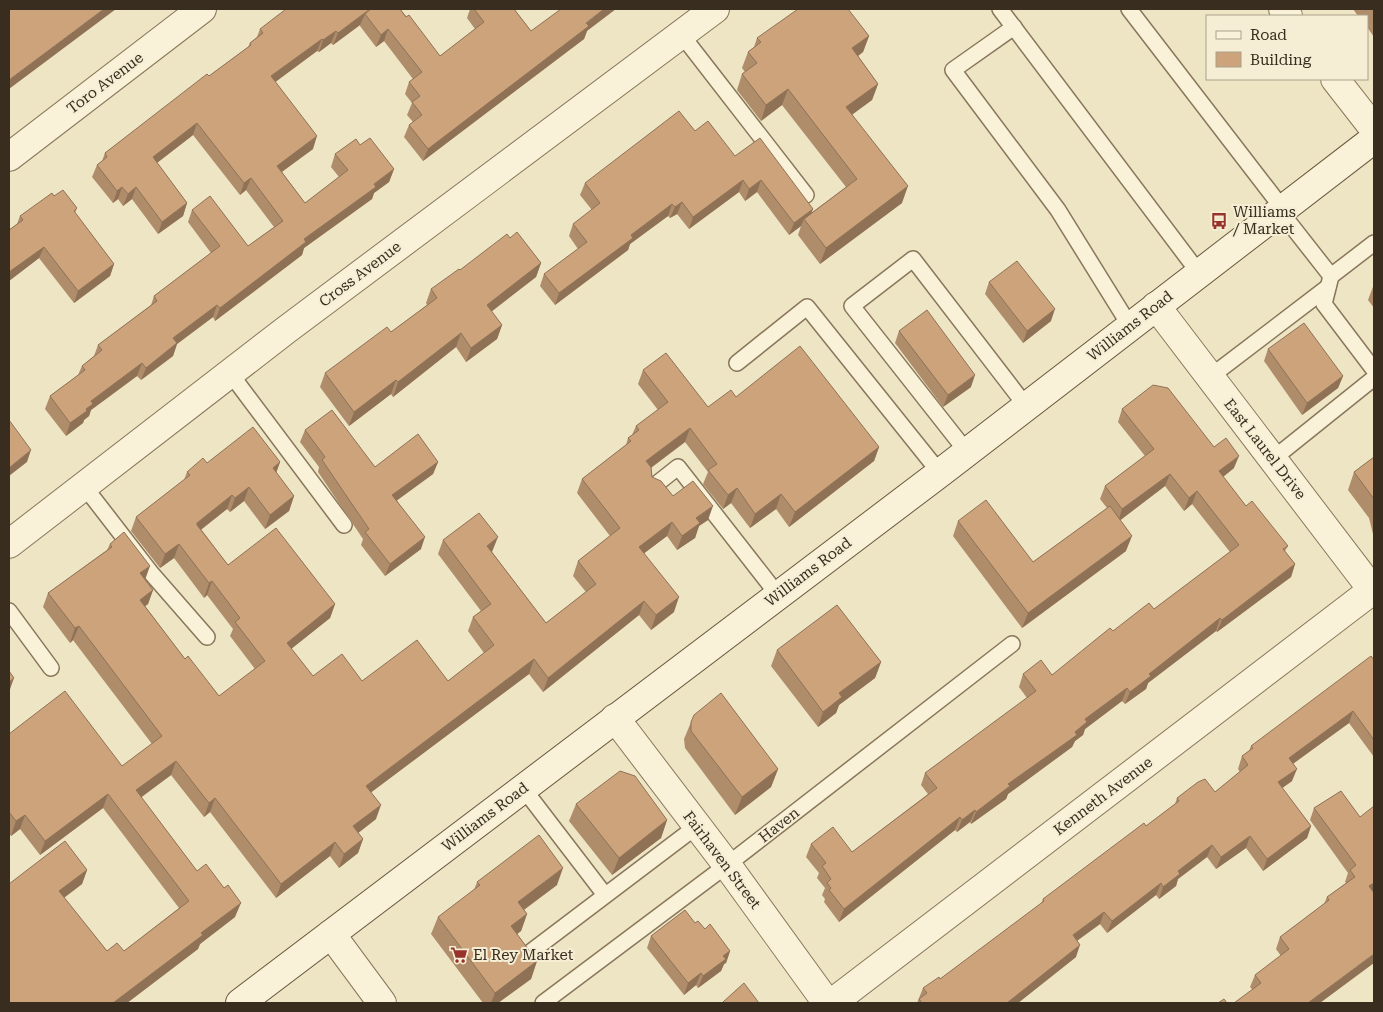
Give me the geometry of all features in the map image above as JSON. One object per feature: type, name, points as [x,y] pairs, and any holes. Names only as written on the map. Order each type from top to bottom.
[{"type":"street","name":"Toro Avenue","points":[[9,157],[202,9]]},
{"type":"street","name":"Cross Avenue","points":[[9,544],[230,373],[715,9]]},
{"type":"street","points":[[1336,80],[1374,129]]},
{"type":"street","name":"Williams Road","points":[[248,1001],[331,934],[940,473],[1374,139]]},
{"type":"street","name":"East Laurel Drive","points":[[1156,306],[1374,590]]},
{"type":"street","name":"Kenneth Avenue","points":[[832,1003],[1374,590]]},
{"type":"street","name":"Fairhaven Street","points":[[615,718],[727,865],[826,1003]]},
{"type":"street","points":[[331,934],[382,1003]]},
{"type":"lane","points":[[1000,9],[1199,273]]},
{"type":"lane","points":[[1129,9],[1282,210],[1329,281],[1324,304],[1374,370]]},
{"type":"lane","points":[[1014,27],[953,70],[1058,210],[1130,326]]},
{"type":"lane","points":[[681,34],[806,195]]},
{"type":"lane","points":[[1210,377],[1374,243]]},
{"type":"lane","points":[[967,452],[852,306],[912,259],[1026,406]]},
{"type":"lane","points":[[737,362],[807,307],[940,473]]},
{"type":"lane","points":[[230,373],[344,525]]},
{"type":"lane","points":[[1272,458],[1374,378]]},
{"type":"lane","points":[[654,486],[678,467],[778,595]]},
{"type":"lane","points":[[84,486],[152,574],[207,637]]},
{"type":"lane","points":[[9,611],[51,668]]},
{"type":"lane","name":"Haven","points":[[543,1003],[727,865],[1012,644]]},
{"type":"lane","points":[[523,788],[605,895]]},
{"type":"lane","points":[[528,954],[697,826]]},
{"type":"building","points":[[9,9],[104,9],[9,80]]},
{"type":"building","points":[[286,9],[370,9],[338,33],[336,31],[322,39],[271,76],[317,136],[277,166],[305,203],[348,170],[335,154],[356,139],[360,145],[370,138],[394,169],[374,184],[376,187],[304,239],[306,242],[220,308],[217,305],[173,338],[177,343],[146,368],[142,363],[91,401],[93,404],[86,409],[87,411],[70,423],[50,396],[85,370],[82,366],[102,350],[98,345],[157,301],[154,296],[220,246],[192,210],[210,196],[248,246],[283,221],[251,178],[244,183],[197,123],[153,157],[187,203],[162,222],[136,187],[128,194],[122,187],[117,191],[97,165],[107,157],[105,153],[207,74],[209,76],[251,45],[250,43],[263,33],[260,29]]},
{"type":"building","points":[[371,9],[400,9],[406,17],[409,15],[440,56],[484,22],[474,9],[514,9],[531,31],[561,9],[604,9],[586,23],[589,26],[428,149],[409,125],[422,115],[412,102],[420,96],[409,82],[422,72],[388,29],[381,35],[365,14]]},
{"type":"building","points":[[798,9],[848,9],[869,36],[852,48],[878,84],[846,107],[908,186],[826,248],[804,219],[857,179],[788,89],[766,105],[742,74],[757,63],[748,52],[761,42],[757,38]]},
{"type":"building","points":[[679,111],[695,131],[708,121],[735,156],[760,138],[813,209],[794,223],[761,180],[749,189],[743,180],[693,217],[682,202],[675,207],[672,204],[631,235],[633,238],[559,293],[544,274],[587,242],[573,224],[600,203],[585,183]]},
{"type":"building","points":[[63,190],[77,208],[74,211],[114,264],[78,291],[44,247],[9,272],[9,230],[23,220],[20,216],[52,193],[54,196]]},
{"type":"building","points":[[517,232],[541,263],[487,305],[502,325],[471,348],[461,333],[398,382],[396,380],[354,412],[325,373],[387,327],[391,332],[437,298],[431,289],[460,270],[507,234],[510,238]]},
{"type":"building","points":[[1017,261],[1055,309],[1027,331],[989,282]]},
{"type":"building","points":[[927,310],[975,375],[948,395],[899,331]]},
{"type":"building","points":[[1304,323],[1343,376],[1307,403],[1268,349]]},
{"type":"building","points":[[800,346],[879,447],[795,512],[781,494],[755,514],[737,488],[728,495],[708,470],[717,464],[690,428],[646,461],[651,467],[652,477],[661,481],[673,496],[693,481],[713,506],[696,518],[700,523],[682,536],[672,522],[639,547],[679,597],[656,615],[644,601],[548,678],[534,659],[366,786],[381,805],[353,826],[363,839],[344,854],[335,842],[281,884],[215,798],[209,803],[176,761],[136,790],[197,871],[206,864],[224,888],[228,885],[241,903],[201,933],[203,935],[113,1003],[9,1003],[9,884],[65,841],[87,870],[59,891],[107,951],[117,943],[124,951],[189,901],[108,794],[45,841],[25,815],[16,821],[9,812],[9,734],[65,691],[122,766],[162,736],[79,626],[75,628],[48,593],[112,547],[110,544],[124,532],[150,566],[140,573],[153,590],[140,600],[185,659],[188,656],[219,696],[265,661],[235,622],[240,618],[212,581],[209,583],[179,544],[165,554],[136,517],[190,475],[187,472],[203,458],[207,463],[253,427],[280,462],[273,468],[294,496],[270,515],[249,487],[235,498],[232,495],[197,523],[197,525],[228,565],[276,528],[335,604],[287,643],[313,676],[342,654],[362,681],[417,640],[448,681],[494,645],[473,617],[491,604],[443,540],[479,513],[498,537],[487,546],[546,623],[596,584],[578,561],[620,528],[582,479],[631,441],[628,438],[639,430],[636,426],[668,402],[643,370],[666,353],[708,407],[731,390],[736,397]]},
{"type":"building","points":[[1153,385],[1168,388],[1214,447],[1226,438],[1239,456],[1219,471],[1246,506],[1252,501],[1288,546],[1283,549],[1295,564],[1222,620],[1220,618],[1149,674],[1151,676],[1130,692],[1127,688],[1085,719],[1087,722],[1075,732],[1077,735],[1008,784],[1010,786],[976,812],[975,810],[962,820],[960,817],[844,909],[829,890],[831,888],[827,883],[831,879],[822,866],[826,863],[811,844],[833,827],[852,852],[937,788],[925,773],[1036,691],[1023,674],[1041,660],[1052,675],[1110,628],[1113,631],[1149,603],[1154,609],[1239,545],[1197,491],[1189,498],[1170,474],[1122,509],[1105,486],[1154,449],[1122,409]]},
{"type":"building","points":[[332,410],[375,467],[418,434],[438,462],[392,495],[425,537],[390,564],[365,532],[369,529],[322,460],[325,457],[305,430]]},
{"type":"building","points":[[9,420],[31,450],[9,468]]},
{"type":"building","points":[[1374,457],[1374,499],[1354,472]]},
{"type":"building","points":[[986,500],[1033,562],[1110,506],[1132,536],[1028,613],[958,521]]},
{"type":"building","points":[[837,605],[881,662],[839,693],[842,697],[823,712],[777,650]]},
{"type":"building","points":[[1371,656],[1374,660],[1374,740],[1353,711],[1289,758],[1297,769],[1278,782],[1311,826],[1267,859],[1250,836],[1221,857],[1212,845],[1178,871],[1180,874],[1163,887],[1161,883],[1112,921],[1104,912],[1073,935],[1080,945],[1007,1003],[922,1003],[919,999],[927,993],[923,988],[939,977],[940,979],[1144,823],[1146,826],[1179,801],[1177,798],[1198,782],[1205,779],[1215,792],[1248,765],[1242,756],[1253,748],[1251,746]]},
{"type":"building","points":[[9,671],[14,678],[9,682]]},
{"type":"building","points":[[721,693],[778,769],[742,797],[691,731],[691,722],[694,715]]},
{"type":"building","points":[[620,771],[635,776],[667,820],[619,858],[576,804]]},
{"type":"building","points":[[1341,791],[1360,817],[1374,806],[1374,883],[1369,886],[1374,893],[1374,954],[1308,1003],[1234,1003],[1261,983],[1255,975],[1289,949],[1280,937],[1329,900],[1327,897],[1355,877],[1350,870],[1356,865],[1314,808]]},
{"type":"building","points":[[539,835],[563,868],[518,902],[527,914],[511,926],[537,961],[495,993],[438,917],[480,885],[477,882]]},
{"type":"building","points":[[685,910],[695,923],[698,921],[705,929],[710,924],[730,951],[723,956],[726,959],[703,976],[701,973],[688,983],[651,936]]},
{"type":"building","points":[[744,983],[759,1003],[723,1002]]},
{"type":"building","points":[[1224,999],[1227,1003],[1218,1003]]},
{"type":"place","name":"Williams / Market","points":[[1219,221]]},
{"type":"place","name":"El Rey Market","points":[[459,955]]}]
